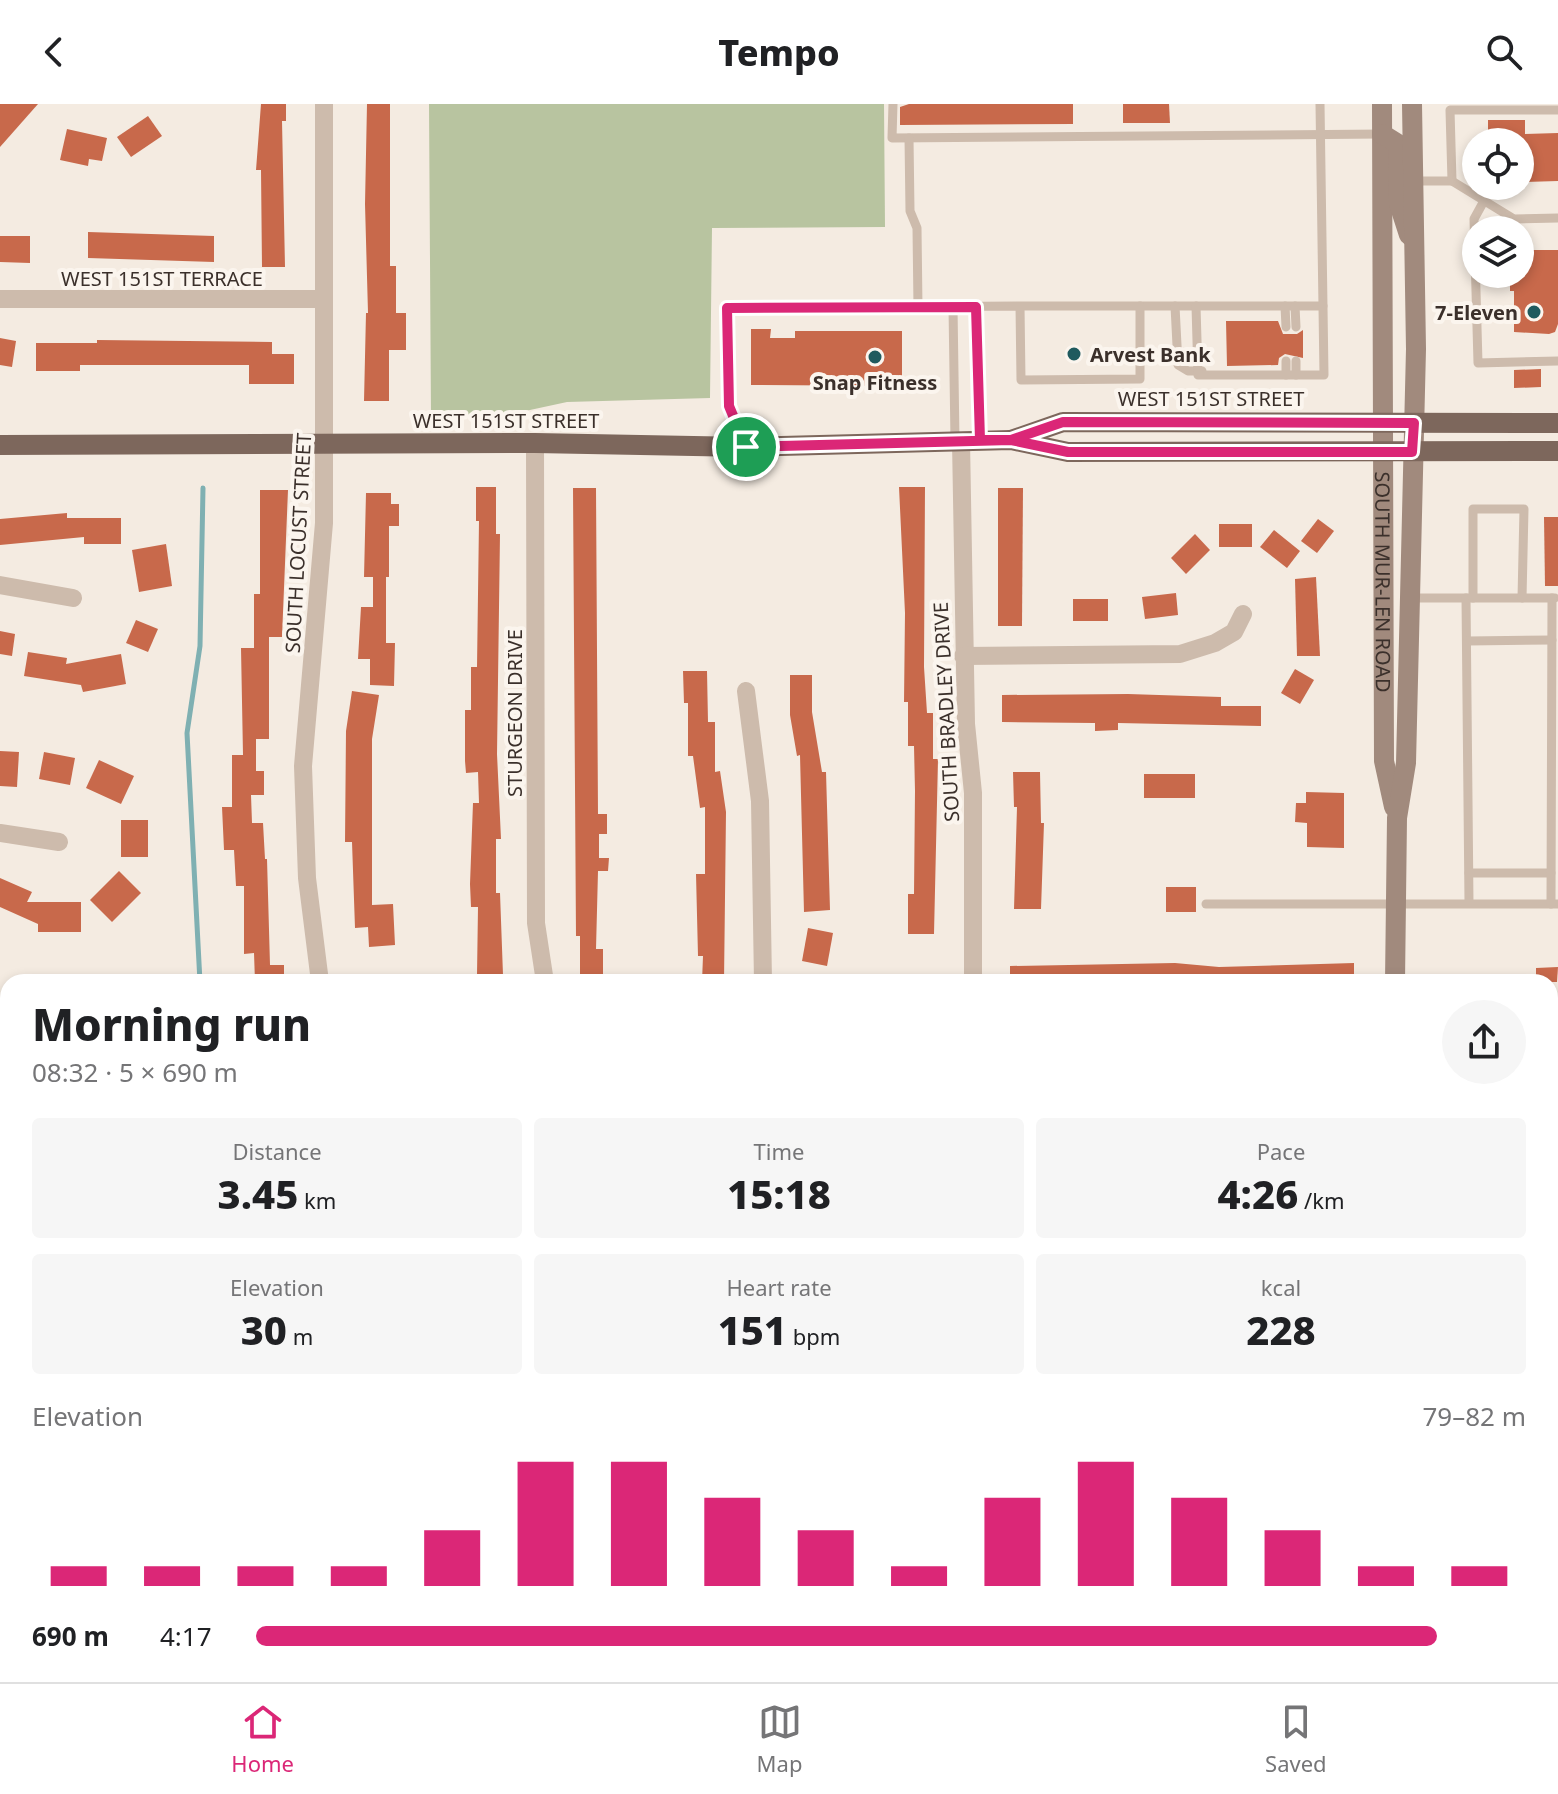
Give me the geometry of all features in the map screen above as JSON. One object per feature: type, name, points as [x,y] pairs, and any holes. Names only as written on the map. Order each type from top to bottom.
[{"type":"main road","name":"SOUTH MUR-LEN ROAD","points":[[1382,104],[1384,761],[1397,818]]},
{"type":"main road","name":"SOUTH MUR-LEN ROAD","points":[[1395,974],[1397,818],[1406,763],[1414,423],[1412,104]]},
{"type":"main road","points":[[1382,134],[1398,144],[1399,204],[1415,246]]},
{"type":"main road","name":"WEST 151ST STREET","points":[[1011,440],[1063,422],[1558,423]]},
{"type":"main road","name":"WEST 151ST STREET","points":[[0,445],[535,443],[746,447],[1011,440],[1068,452],[1558,451]]},
{"type":"street","name":"SOUTH LOCUST STREET","points":[[319,974],[307,878],[303,766],[321,595],[326,443],[324,104]]},
{"type":"street","name":"WEST 151ST TERRACE","points":[[0,299],[324,299]]},
{"type":"street","name":"SOUTH BRADLEY DRIVE","points":[[965,441],[963,656],[973,793],[973,974]]},
{"type":"street","name":"STURGEON DRIVE","points":[[535,443],[536,923],[544,974]]},
{"type":"street","points":[[0,585],[73,598]]},
{"type":"street","points":[[963,656],[1180,654],[1215,643],[1234,632],[1243,614]]},
{"type":"street","points":[[746,691],[760,801],[763,974]]},
{"type":"street","points":[[0,833],[59,842]]},
{"type":"lane","points":[[893,104],[892,138],[1382,134]]},
{"type":"lane","points":[[1175,306],[1178,365],[1188,371],[1324,375],[1320,104]]},
{"type":"lane","points":[[1452,181],[1450,110],[1558,110]]},
{"type":"lane","points":[[909,138],[910,211],[917,228],[918,307]]},
{"type":"lane","points":[[1414,181],[1452,181],[1462,186]]},
{"type":"lane","points":[[1484,200],[1474,219],[1478,363],[1558,361]]},
{"type":"lane","points":[[1486,200],[1514,219],[1558,218]]},
{"type":"lane","points":[[1020,306],[1021,380],[1140,379],[1140,306]]},
{"type":"lane","points":[[1196,306],[1198,371]]},
{"type":"lane","points":[[1290,306],[1291,327]]},
{"type":"lane","points":[[746,447],[729,406],[727,308],[1323,306]]},
{"type":"lane","points":[[953,307],[965,441]]},
{"type":"lane","points":[[965,441],[976,307]]},
{"type":"lane","points":[[1291,361],[1291,375]]},
{"type":"lane","points":[[1469,903],[1468,641],[1473,509],[1524,509],[1522,598]]},
{"type":"lane","points":[[1206,904],[1554,904],[1551,873],[1555,598],[1409,598]]},
{"type":"lane","points":[[1468,641],[1552,640]]},
{"type":"lane","points":[[1469,873],[1551,873]]},
{"type":"green space","points":[[429,104],[884,104],[885,227],[712,228],[710,398],[567,402],[493,418],[431,418]]},
{"type":"building","points":[[0,104],[38,104],[0,147]]},
{"type":"building","points":[[261,104],[286,104],[286,121],[282,121],[285,267],[262,267],[261,170],[256,170]]},
{"type":"building","points":[[367,104],[390,104],[390,266],[396,266],[396,313],[406,313],[406,350],[389,350],[389,401],[364,401],[368,313],[365,204]]},
{"type":"building","points":[[909,104],[1073,104],[1073,124],[900,125],[900,107]]},
{"type":"building","points":[[1123,104],[1169,104],[1170,123],[1123,123]]},
{"type":"building","points":[[148,116],[162,136],[131,157],[117,137]]},
{"type":"building","points":[[1488,120],[1525,120],[1525,128],[1488,128]]},
{"type":"building","points":[[67,129],[107,138],[102,161],[89,159],[88,166],[60,160]]},
{"type":"building","points":[[1558,133],[1558,181],[1534,182],[1534,134]]},
{"type":"building","points":[[88,232],[214,236],[214,262],[88,258]]},
{"type":"building","points":[[0,236],[30,236],[30,263],[0,262]]},
{"type":"building","points":[[1534,250],[1558,250],[1558,324],[1555,332],[1514,332],[1514,291],[1510,288],[1534,288]]},
{"type":"building","points":[[1226,321],[1278,321],[1283,334],[1297,334],[1303,330],[1303,358],[1285,354],[1279,358],[1278,365],[1227,366]]},
{"type":"building","points":[[751,329],[771,329],[770,338],[795,338],[795,331],[902,331],[902,386],[751,385]]},
{"type":"building","points":[[0,338],[16,341],[12,367],[0,365]]},
{"type":"building","points":[[97,340],[272,342],[272,354],[294,354],[294,384],[249,384],[249,365],[80,365],[80,371],[36,371],[36,343],[97,343]]},
{"type":"building","points":[[1541,369],[1541,387],[1514,388],[1514,370]]},
{"type":"building","points":[[476,487],[496,487],[496,534],[500,534],[497,754],[501,839],[496,839],[496,893],[500,893],[503,974],[477,974],[478,907],[471,907],[473,803],[479,803],[478,772],[466,773],[465,710],[471,710],[471,667],[477,667],[479,521],[476,521]]},
{"type":"building","points":[[899,487],[925,487],[924,667],[927,713],[933,713],[933,759],[938,759],[934,934],[908,934],[908,894],[914,894],[915,791],[914,746],[908,746],[908,702],[904,702],[905,613]]},
{"type":"building","points":[[573,488],[596,488],[598,814],[607,814],[607,834],[599,834],[599,858],[609,858],[608,871],[598,871],[596,949],[603,949],[603,974],[580,974],[580,936],[576,936]]},
{"type":"building","points":[[998,488],[1023,488],[1022,626],[998,626]]},
{"type":"building","points":[[260,490],[288,490],[282,637],[269,637],[269,739],[256,739],[256,771],[264,771],[264,795],[251,795],[252,823],[263,823],[270,965],[284,965],[284,974],[255,974],[254,953],[244,954],[244,886],[236,886],[234,850],[224,850],[222,807],[232,807],[232,755],[243,755],[241,648],[254,648],[254,594],[260,594]]},
{"type":"building","points":[[366,493],[391,493],[391,504],[399,504],[399,526],[389,526],[389,577],[386,577],[386,643],[395,643],[394,686],[370,685],[370,659],[358,659],[361,607],[373,607],[373,577],[364,577]]},
{"type":"building","points":[[67,513],[67,518],[121,518],[121,544],[84,544],[84,537],[0,545],[0,519]]},
{"type":"building","points":[[1544,517],[1558,517],[1558,586],[1545,586]]},
{"type":"building","points":[[1318,519],[1334,531],[1317,553],[1301,541]]},
{"type":"building","points":[[1219,524],[1252,524],[1252,547],[1219,547]]},
{"type":"building","points":[[1274,530],[1300,551],[1287,568],[1260,547]]},
{"type":"building","points":[[1195,534],[1210,550],[1186,574],[1171,558]]},
{"type":"building","points":[[166,544],[172,586],[139,592],[132,550]]},
{"type":"building","points":[[1316,577],[1320,656],[1297,656],[1295,579]]},
{"type":"building","points":[[1176,593],[1178,615],[1145,619],[1142,597]]},
{"type":"building","points":[[1073,599],[1108,599],[1108,621],[1073,621]]},
{"type":"building","points":[[136,620],[158,629],[148,652],[126,643]]},
{"type":"building","points":[[0,631],[15,634],[12,656],[0,654]]},
{"type":"building","points":[[28,652],[67,658],[66,664],[121,654],[126,684],[83,692],[81,685],[24,676]]},
{"type":"building","points":[[1295,669],[1314,680],[1300,704],[1281,693]]},
{"type":"building","points":[[683,671],[707,671],[708,722],[715,722],[715,772],[720,771],[726,812],[724,974],[702,974],[703,956],[698,956],[696,874],[705,874],[705,807],[700,808],[693,756],[688,756],[688,703],[684,703]]},
{"type":"building","points":[[790,675],[812,675],[812,712],[822,772],[826,772],[830,910],[804,912],[800,755],[797,756],[790,715]]},
{"type":"building","points":[[352,691],[379,695],[372,739],[372,905],[393,904],[395,945],[369,947],[368,927],[355,928],[352,842],[345,842],[346,731]]},
{"type":"building","points":[[1002,695],[1221,697],[1221,706],[1261,706],[1261,726],[1118,723],[1118,730],[1095,731],[1095,723],[1002,722]]},
{"type":"building","points":[[0,751],[19,752],[17,787],[0,786]]},
{"type":"building","points":[[44,752],[75,758],[70,785],[39,779]]},
{"type":"building","points":[[99,760],[134,776],[121,804],[86,788]]},
{"type":"building","points":[[1013,772],[1040,772],[1041,823],[1044,823],[1041,909],[1014,909],[1017,807],[1014,807]]},
{"type":"building","points":[[1144,774],[1195,774],[1195,798],[1144,798]]},
{"type":"building","points":[[1306,792],[1344,793],[1344,848],[1307,847],[1307,823],[1295,822],[1296,803],[1306,803]]},
{"type":"building","points":[[121,820],[148,820],[148,857],[121,857]]},
{"type":"building","points":[[119,871],[141,893],[112,922],[90,900]]},
{"type":"building","points":[[0,878],[32,892],[27,902],[81,902],[81,932],[38,932],[38,924],[0,907]]},
{"type":"building","points":[[1166,887],[1196,887],[1196,912],[1166,912]]},
{"type":"building","points":[[808,928],[833,933],[827,966],[802,961]]},
{"type":"building","points":[[1175,963],[1219,967],[1354,963],[1354,974],[1010,974],[1010,966]]},
{"type":"building","points":[[1558,967],[1558,974],[1536,974],[1536,968]]},
{"type":"waterway","points":[[200,974],[187,733],[200,646],[203,488]]},
{"type":"place","name":"7-Eleven","points":[[1534,312]]},
{"type":"place","name":"Arvest Bank","points":[[1074,354]]},
{"type":"place","name":"Snap Fitness","points":[[875,357]]},
{"type":"route","points":[[746,447],[729,406],[727,308],[976,307],[980,440],[1011,440],[1068,452],[1412,452],[1414,423],[1063,422],[1011,440],[746,447]]}]
